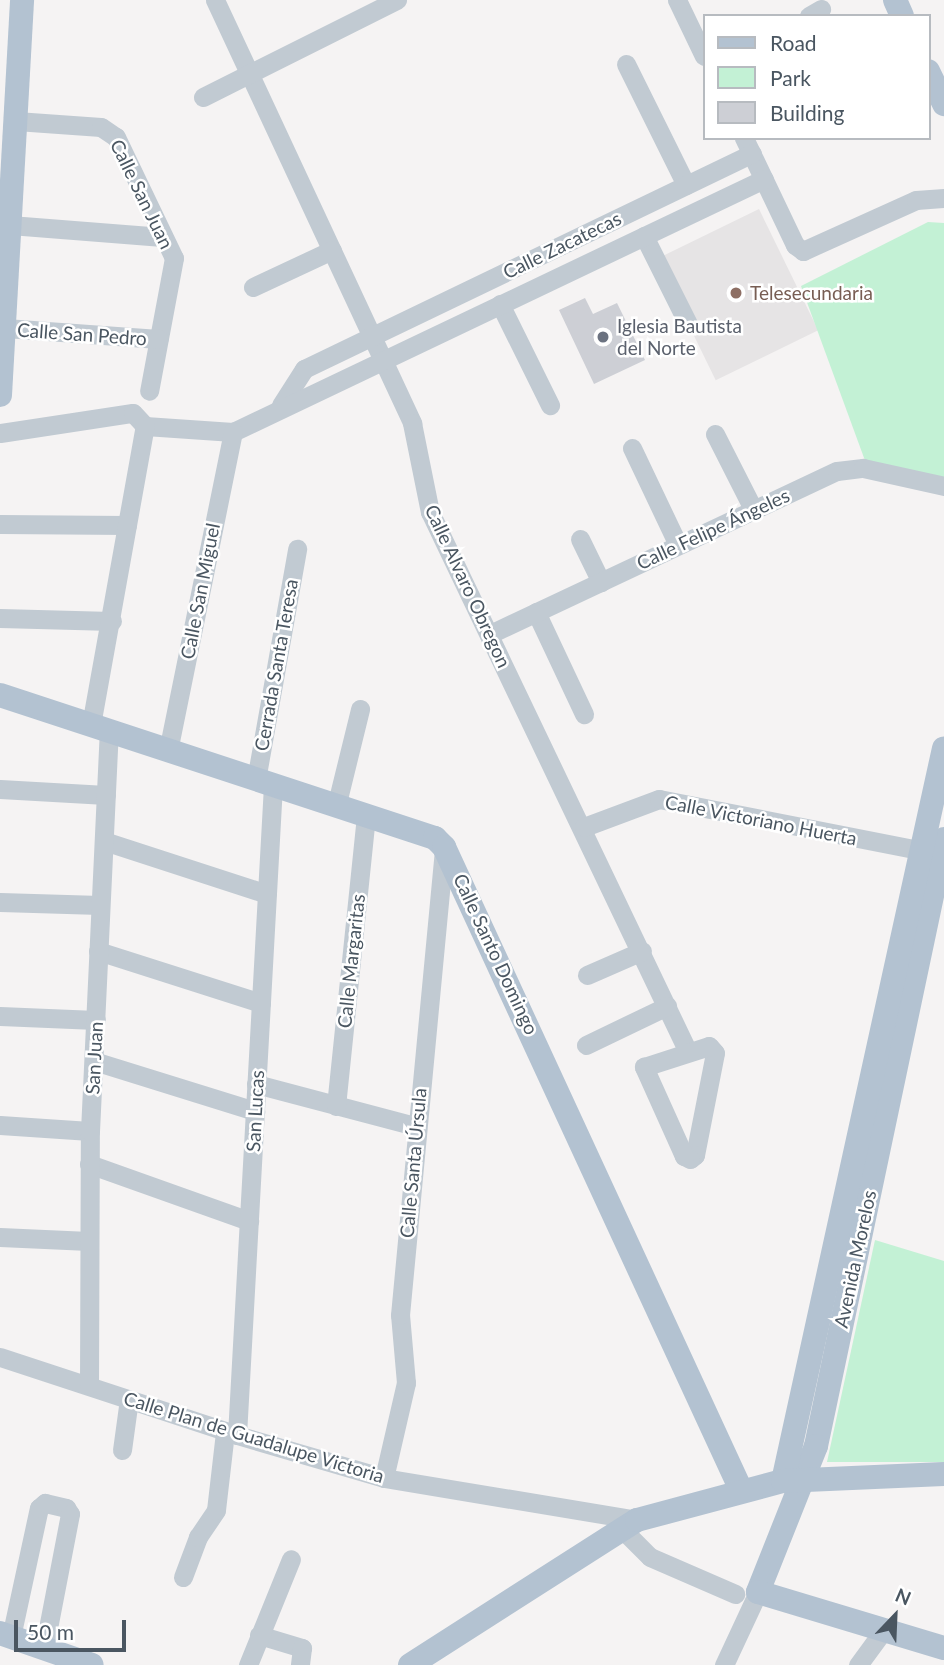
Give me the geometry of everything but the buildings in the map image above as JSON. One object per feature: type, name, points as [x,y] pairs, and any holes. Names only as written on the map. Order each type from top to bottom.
[{"type":"main road","points":[[0,396],[22,0]]},
{"type":"main road","points":[[930,75],[944,104]]},
{"type":"main road","points":[[0,695],[435,838],[444,847]]},
{"type":"main road","name":"Avenida Morelos","points":[[746,1593],[795,1480],[935,848],[944,748]]},
{"type":"main road","name":"Calle Santo Domingo","points":[[444,847],[741,1490]]},
{"type":"main road","points":[[410,1665],[630,1525],[741,1490],[795,1480],[944,1474]]},
{"type":"main road","points":[[746,1593],[944,1648]]},
{"type":"main road","points":[[5,1635],[53,1656],[92,1665]]},
{"type":"street","name":"Calle Alvaro Obregon","points":[[215,0],[412,423],[430,512],[584,827],[688,1052]]},
{"type":"street","points":[[203,97],[250,71],[397,0]]},
{"type":"street","points":[[680,1],[702,51]]},
{"type":"street","points":[[626,64],[686,185]]},
{"type":"street","name":"Calle San Juan","points":[[16,121],[110,130],[163,237],[174,268],[149,391]]},
{"type":"street","points":[[748,146],[795,246],[803,251],[916,200],[944,198]]},
{"type":"street","name":"Calle Zacatecas","points":[[281,405],[304,369],[686,185],[748,146]]},
{"type":"street","name":"Calle Zacatecas","points":[[233,432],[281,405],[764,179]]},
{"type":"street","points":[[10,225],[163,237]]},
{"type":"street","points":[[645,236],[688,324]]},
{"type":"street","points":[[253,287],[332,250]]},
{"type":"street","points":[[467,291],[478,314]]},
{"type":"street","points":[[500,304],[550,405]]},
{"type":"street","name":"Calle San Pedro","points":[[5,328],[159,340]]},
{"type":"street","points":[[0,433],[141,420],[233,432]]},
{"type":"street","points":[[100,728],[111,621],[141,420]]},
{"type":"street","name":"Calle San Miguel","points":[[168,751],[233,432]]},
{"type":"street","points":[[715,434],[753,509]]},
{"type":"street","points":[[632,448],[678,545]]},
{"type":"street","name":"Calle Felipe Ángeles","points":[[490,634],[753,509],[850,467],[944,486]]},
{"type":"street","points":[[0,524],[127,525]]},
{"type":"street","points":[[580,540],[601,582]]},
{"type":"street","name":"Cerrada Santa Teresa","points":[[265,783],[297,549]]},
{"type":"street","points":[[536,612],[584,714]]},
{"type":"street","points":[[0,618],[111,621]]},
{"type":"street","points":[[337,807],[360,709]]},
{"type":"street","name":"San Juan","points":[[89,1384],[89,1164],[106,795],[100,728]]},
{"type":"street","name":"San Lucas","points":[[183,1577],[198,1537],[216,1510],[231,1434],[249,1221],[267,894],[265,783]]},
{"type":"street","points":[[0,789],[106,795]]},
{"type":"street","name":"Calle Victoriano Huerta","points":[[584,827],[659,799],[935,848]]},
{"type":"street","name":"Calle Margaritas","points":[[336,1106],[366,817]]},
{"type":"street","points":[[104,841],[267,894]]},
{"type":"street","name":"Calle Santa Úrsula","points":[[384,1478],[405,1383],[400,1315],[415,1126],[444,847]]},
{"type":"street","points":[[0,901],[100,905]]},
{"type":"street","points":[[98,951],[261,1003]]},
{"type":"street","points":[[587,975],[642,951]]},
{"type":"street","points":[[586,1045],[667,1006]]},
{"type":"street","points":[[0,1016],[96,1020]]},
{"type":"street","points":[[709,1046],[715,1054],[695,1155],[690,1159],[684,1156],[644,1067],[688,1052],[709,1046]]},
{"type":"street","points":[[94,1061],[255,1111]]},
{"type":"street","points":[[256,1084],[415,1126]]},
{"type":"street","points":[[0,1125],[90,1131]]},
{"type":"street","points":[[89,1164],[249,1221]]},
{"type":"street","points":[[0,1237],[89,1241]]},
{"type":"street","name":"Calle Plan de Guadalupe Victoria","points":[[0,1357],[89,1384],[231,1434],[384,1478],[630,1525]]},
{"type":"street","points":[[122,1450],[129,1399]]},
{"type":"street","points":[[5,1635],[38,1508],[45,1503],[66,1508],[69,1514],[53,1656]]},
{"type":"street","points":[[630,1525],[650,1557],[746,1593]]},
{"type":"street","points":[[248,1665],[291,1559]]},
{"type":"street","name":"Avenida Morelos","points":[[724,1665],[746,1593]]},
{"type":"street","points":[[858,1665],[883,1631]]},
{"type":"street","points":[[259,1635],[297,1644],[302,1648],[300,1665]]},
{"type":"shaded area","name":"Telesecundaria","points":[[759,209],[818,330],[716,380],[657,259]]},
{"type":"green space","points":[[928,222],[944,223],[944,482],[867,466],[801,286]]},
{"type":"green space","points":[[875,1240],[944,1261],[944,1462],[827,1462]]},
{"type":"place","name":"Telesecundaria","points":[[736,293]]},
{"type":"place","name":"Iglesia Bautista del Norte","points":[[603,337]]}]
